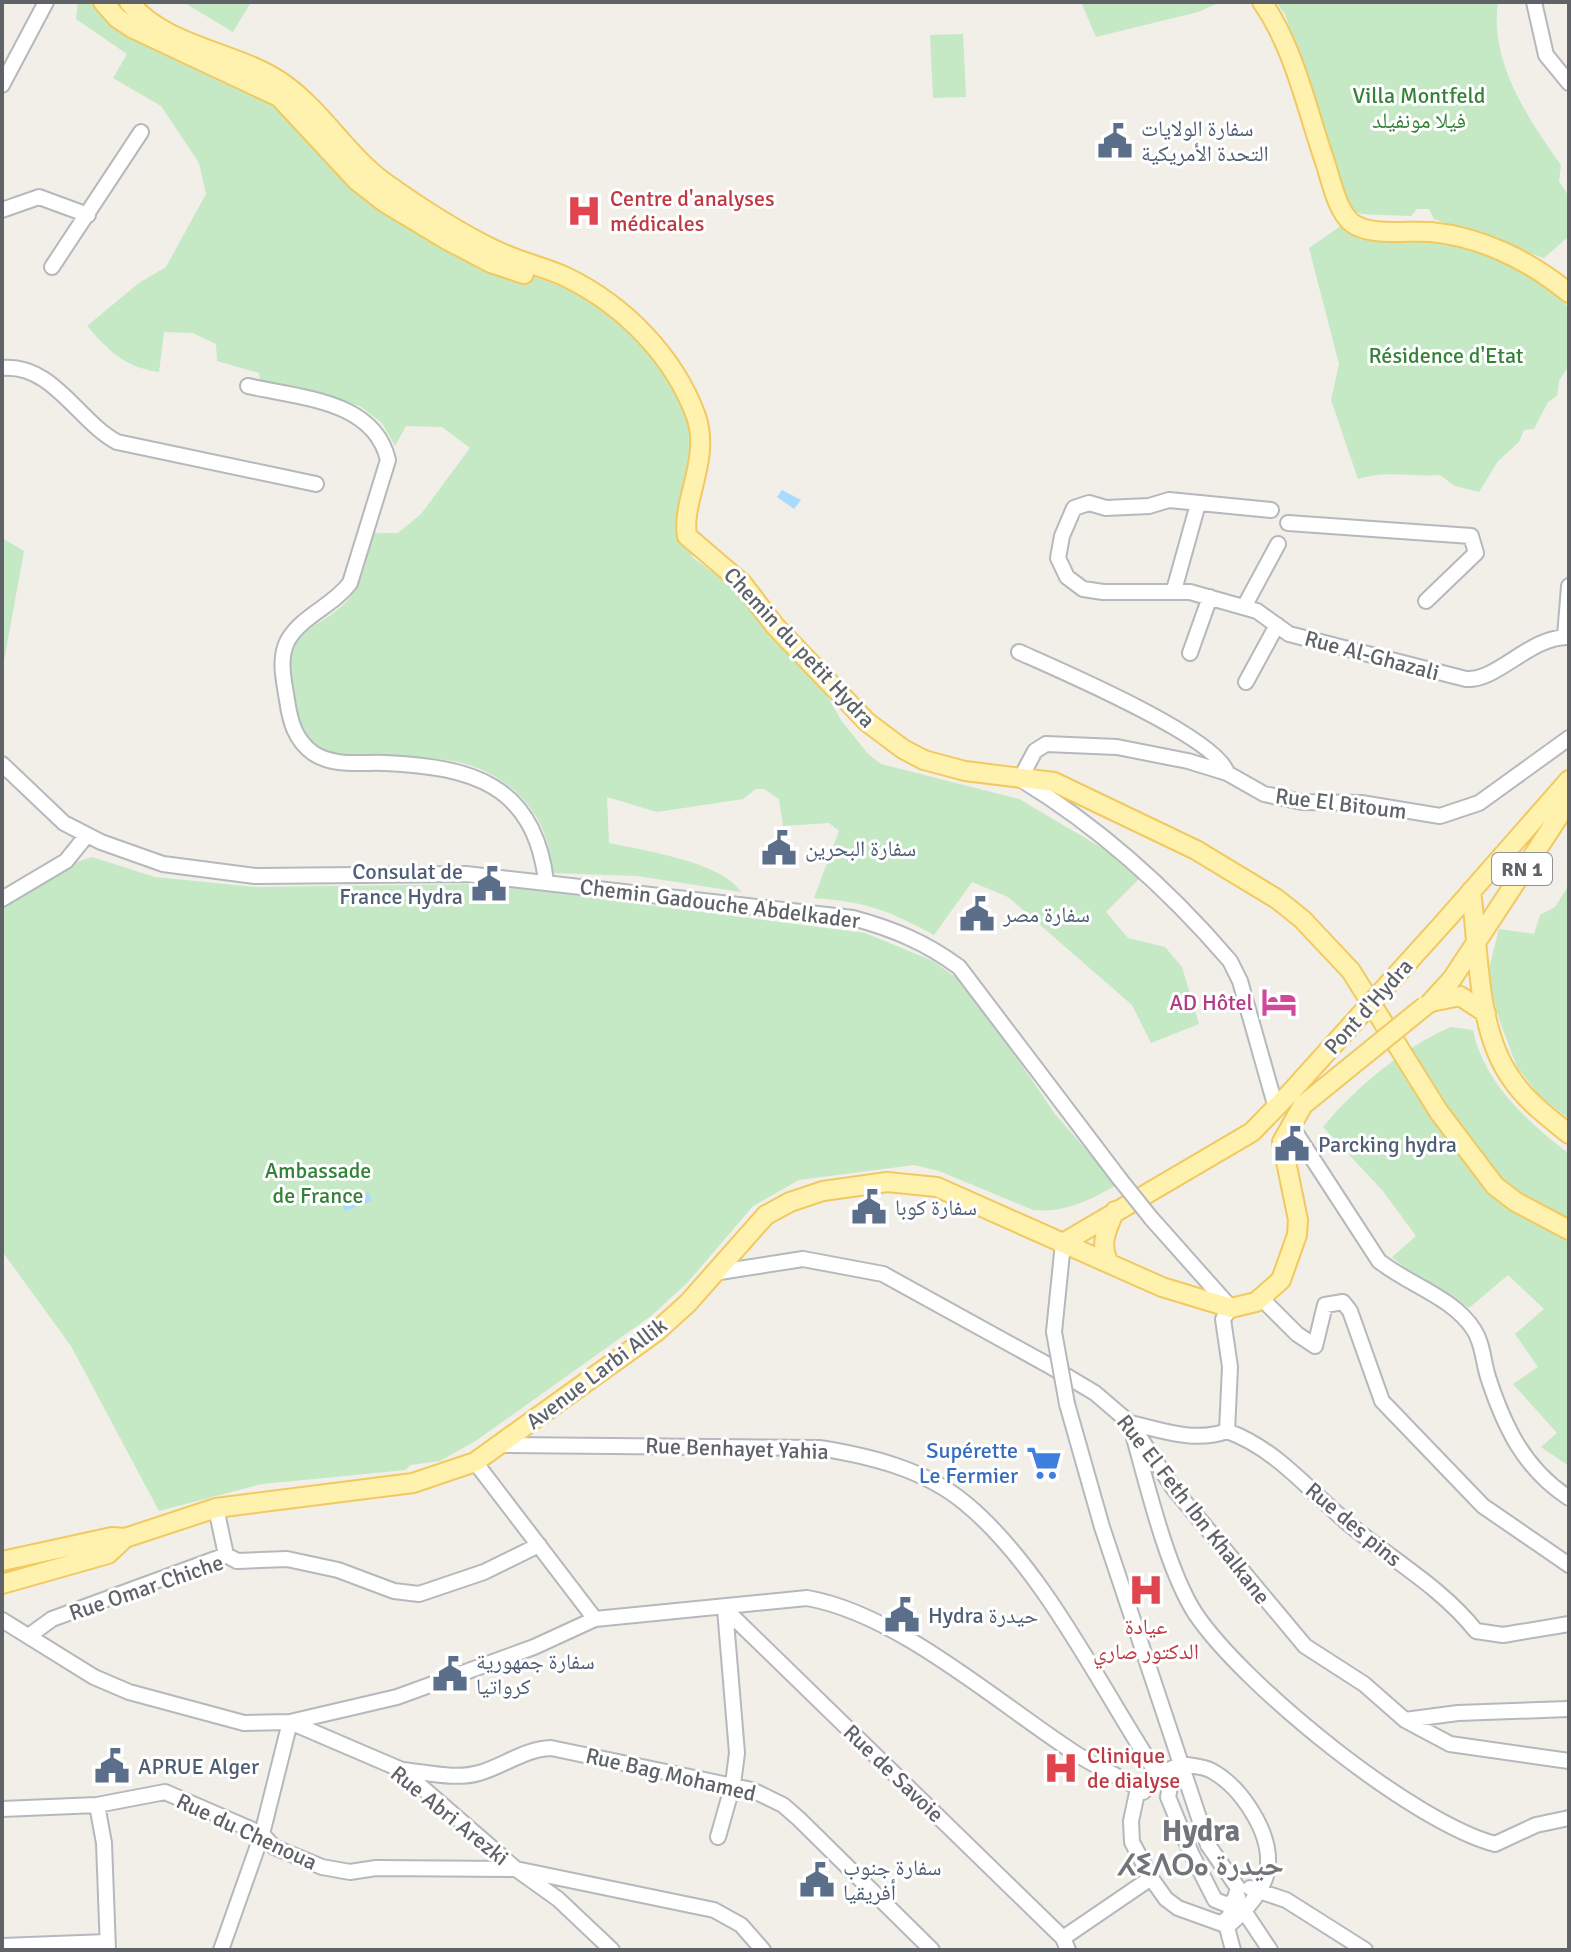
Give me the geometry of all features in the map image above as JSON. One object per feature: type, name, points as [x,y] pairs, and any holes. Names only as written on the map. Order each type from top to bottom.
[{"type":"main road","name":"Chemin du petit Hydra","points":[[103,2],[117,18],[132,28],[279,97],[357,181],[410,220],[491,263],[545,279],[569,278]]},
{"type":"main road","name":"Chemin du petit Hydra","points":[[129,2],[146,17],[178,36],[284,83],[367,168],[440,221],[494,250],[569,278],[623,314],[658,350],[683,386],[697,420],[700,440],[698,468],[685,529],[692,543],[742,583],[775,626],[867,722],[903,749],[924,760],[965,771],[1020,779]]},
{"type":"main road","points":[[1262,2],[1281,36],[1331,181],[1350,222],[1363,229],[1433,232],[1475,240],[1534,268],[1569,293]]},
{"type":"main road","points":[[1020,779],[1054,782],[1196,850],[1277,899],[1302,919],[1351,971],[1439,1112],[1495,1186],[1516,1202],[1569,1230]]},
{"type":"main road","name":"RN 1","points":[[1447,919],[1567,789]]},
{"type":"main road","name":"RN 1","points":[[1427,1004],[1452,979],[1567,789]]},
{"type":"main road","points":[[1471,891],[1486,1013],[1509,1075],[1529,1101],[1569,1134]]},
{"type":"main road","points":[[1447,919],[1466,923],[1478,938]]},
{"type":"main road","name":"Pont d'Hydra","points":[[1289,1103],[1447,919]]},
{"type":"main road","points":[[1289,1103],[1290,1124],[1282,1142],[1295,1198],[1297,1235],[1281,1280],[1262,1299],[1231,1308],[1162,1287],[1071,1246],[1115,1211],[1252,1132],[1289,1103],[1427,1004],[1449,995],[1460,996],[1486,1013]]},
{"type":"main road","points":[[1252,1132],[1282,1142]]},
{"type":"main road","name":"Avenue Larbi Allik","points":[[2,1561],[106,1538],[125,1538],[216,1508],[413,1483],[475,1462],[656,1332],[766,1215],[790,1202],[823,1191],[915,1182],[977,1202],[1071,1246]]},
{"type":"main road","points":[[1028,1225],[1061,1227],[1115,1211]]},
{"type":"main road","points":[[1110,1264],[1105,1257],[1105,1233],[1115,1211]]},
{"type":"main road","name":"Avenue Larbi Allik","points":[[2,1584],[108,1554],[125,1538]]},
{"type":"street","points":[[2,85],[46,2]]},
{"type":"street","points":[[1534,2],[1546,55],[1569,83]]},
{"type":"street","points":[[52,267],[141,132]]},
{"type":"street","points":[[2,210],[39,197],[88,215]]},
{"type":"street","points":[[2,368],[14,367],[33,372],[54,387],[97,431],[117,442],[316,484]]},
{"type":"street","points":[[248,386],[346,410],[367,419],[383,439],[388,460],[350,583],[343,593],[302,621],[286,643],[282,667],[290,720],[297,737],[314,754],[342,764],[425,767],[495,785],[521,807],[538,838],[546,881]]},
{"type":"street","name":"Rue Al-Ghazali","points":[[1271,510],[1169,500],[1149,506],[1106,508],[1089,503],[1074,508],[1062,536],[1058,558],[1067,577],[1083,589],[1103,592],[1174,590],[1210,597],[1244,607],[1289,634],[1404,666],[1473,680],[1485,677],[1510,658],[1567,637]]},
{"type":"street","points":[[1174,590],[1198,504]]},
{"type":"street","points":[[1288,523],[1471,536],[1476,553],[1426,601]]},
{"type":"street","points":[[1244,607],[1278,544]]},
{"type":"street","points":[[1567,637],[1569,586]]},
{"type":"street","points":[[1190,653],[1210,597]]},
{"type":"street","points":[[1246,682],[1277,625]]},
{"type":"street","points":[[1019,652],[1130,700],[1218,757],[1227,773]]},
{"type":"street","name":"Rue El Bitoum","points":[[1020,779],[1035,751],[1053,743],[1155,754],[1227,773],[1264,794],[1302,802],[1361,803],[1440,816],[1479,803],[1569,738]]},
{"type":"street","name":"Chemin Gadouche Abdelkader","points":[[2,764],[64,823],[163,864],[255,876],[466,874],[546,881],[853,918],[928,944],[959,967],[990,1003],[1119,1178],[1231,1308]]},
{"type":"street","name":"Chemin du petit Hydra","points":[[1020,779],[1069,809],[1111,844],[1230,961],[1240,981],[1267,1073],[1289,1103]]},
{"type":"street","points":[[2,899],[66,861],[87,835]]},
{"type":"street","points":[[1290,1124],[1379,1261],[1397,1276],[1450,1304],[1472,1327],[1480,1342],[1488,1375],[1510,1436],[1535,1470],[1569,1498]]},
{"type":"street","points":[[1071,1246],[1057,1290],[1054,1332],[1067,1404],[1102,1527],[1208,1845],[1235,1887],[1228,1925]]},
{"type":"street","name":"Rue El Feth Ibn Khalkane","points":[[713,1273],[803,1259],[827,1261],[883,1274],[1095,1393],[1130,1423],[1174,1489],[1305,1646],[1364,1684],[1405,1720],[1450,1744],[1569,1761]]},
{"type":"street","points":[[1262,1299],[1297,1334],[1315,1346],[1325,1305],[1343,1302],[1350,1311],[1382,1401],[1483,1506],[1569,1565]]},
{"type":"street","points":[[1130,1423],[1183,1436],[1210,1437],[1227,1431],[1230,1367],[1223,1319],[1231,1308]]},
{"type":"street","points":[[1130,1423],[1177,1574],[1195,1612],[1249,1676],[1307,1727],[1399,1794],[1477,1839],[1495,1844],[1536,1825],[1569,1818]]},
{"type":"street","name":"Rue des pins","points":[[1227,1431],[1253,1442],[1285,1466],[1348,1524],[1456,1606],[1476,1631],[1503,1635],[1569,1624]]},
{"type":"street","name":"Rue Benhayet Yahia","points":[[499,1445],[819,1448],[869,1455],[917,1474],[964,1502],[1004,1542],[1053,1609],[1158,1775]]},
{"type":"street","points":[[475,1462],[595,1619]]},
{"type":"street","points":[[216,1508],[226,1555]]},
{"type":"street","name":"Rue Omar Chiche","points":[[30,1635],[52,1619],[226,1555],[237,1561],[287,1559],[338,1570],[394,1591],[419,1594],[484,1572],[539,1545]]},
{"type":"street","points":[[221,1950],[262,1834],[290,1722],[397,1697],[534,1647],[595,1619],[725,1609],[759,1601],[807,1598],[846,1609],[945,1663],[1079,1756],[1143,1792],[1158,1775],[1182,1767],[1212,1771],[1245,1803],[1265,1838],[1268,1866],[1258,1891],[1244,1911],[1228,1925]]},
{"type":"street","points":[[718,1837],[733,1784],[737,1753],[725,1609]]},
{"type":"street","name":"Rue de Savoie","points":[[725,1609],[1065,1944]]},
{"type":"street","name":"Rue Abri Arezki","points":[[2,1620],[94,1677],[129,1692],[244,1723],[290,1722],[402,1770],[516,1869],[558,1899],[612,1950]]},
{"type":"street","points":[[1405,1720],[1458,1713],[1569,1709]]},
{"type":"street","name":"Rue Bag Mohamed","points":[[402,1770],[464,1776],[480,1773],[536,1748],[551,1748],[733,1784],[783,1805],[932,1950]]},
{"type":"street","points":[[1182,1767],[1172,1777],[1170,1793],[1190,1852],[1228,1925],[1233,1950]]},
{"type":"street","points":[[1138,1788],[1131,1821],[1132,1842],[1151,1878],[1166,1899],[1178,1908],[1228,1925]]},
{"type":"street","points":[[1170,1793],[1185,1803],[1190,1789]]},
{"type":"street","name":"Rue du Chenoua","points":[[2,1809],[97,1805],[165,1792],[262,1834],[274,1847],[322,1867],[350,1872],[376,1868],[516,1869],[714,1910],[741,1925],[763,1950]]},
{"type":"street","points":[[2,1946],[107,1946],[104,1843],[97,1805]]},
{"type":"street","points":[[1065,1944],[1151,1878]]},
{"type":"street","points":[[1214,1898],[1216,1883],[1224,1879],[1235,1887],[1286,1900],[1365,1950]]},
{"type":"street","points":[[1214,1898],[1228,1905],[1235,1887]]},
{"type":"street","points":[[1244,1911],[1270,1950]]},
{"type":"green space","points":[[78,2],[91,2],[108,17],[263,91],[524,274],[575,293],[620,321],[640,338],[672,381],[694,431],[696,450],[689,526],[692,557],[727,583],[775,639],[805,657],[841,720],[868,754],[881,764],[1019,799],[1109,852],[1140,878],[1106,912],[1128,938],[1165,947],[1182,967],[1199,1024],[1151,1043],[1132,1005],[1008,897],[972,882],[934,935],[877,909],[814,898],[839,831],[829,823],[783,826],[779,799],[764,789],[756,789],[743,799],[657,812],[607,797],[609,843],[700,865],[732,882],[741,892],[637,876],[551,873],[544,831],[534,813],[505,783],[487,772],[467,764],[431,758],[349,756],[334,753],[313,742],[300,722],[293,697],[290,668],[297,642],[353,593],[364,568],[373,533],[398,533],[421,514],[470,448],[442,427],[406,426],[395,446],[382,423],[360,406],[260,381],[259,373],[217,361],[216,344],[193,333],[164,332],[159,372],[127,362],[87,326],[139,283],[166,267],[206,194],[199,163],[161,106],[113,78],[127,54],[76,19]]},
{"type":"green space","points":[[183,2],[251,2],[233,32]]},
{"type":"green space","points":[[1081,2],[1221,2],[1198,12],[1096,37]]},
{"type":"green space","name":"Villa Montfeld فيلا مونفيلد","points":[[1276,2],[1498,2],[1499,46],[1505,67],[1524,109],[1561,165],[1559,181],[1569,197],[1569,236],[1544,258],[1434,219],[1429,209],[1417,209],[1411,216],[1361,214],[1350,209],[1285,14]]},
{"type":"green space","points":[[963,34],[966,97],[933,98],[930,35]]},
{"type":"green space","name":"Résidence d'Etat","points":[[1342,225],[1434,241],[1491,257],[1518,269],[1544,286],[1569,308],[1569,365],[1559,381],[1557,396],[1548,402],[1534,429],[1524,430],[1519,442],[1498,461],[1479,492],[1455,486],[1440,475],[1389,474],[1358,479],[1331,400],[1339,364],[1309,248]]},
{"type":"green space","points":[[2,538],[24,551],[2,672]]},
{"type":"green space","name":"Ambassade de France","points":[[92,857],[155,877],[255,887],[486,884],[865,933],[933,961],[958,979],[996,1027],[1055,1114],[1117,1185],[1077,1204],[1033,1210],[939,1171],[914,1165],[799,1180],[753,1206],[688,1282],[651,1316],[477,1440],[440,1461],[410,1465],[406,1470],[262,1484],[159,1511],[71,1346],[2,1251],[2,908],[74,863]]},
{"type":"green space","points":[[1569,885],[1569,1119],[1539,1095],[1517,1067],[1487,977],[1499,929],[1534,934],[1540,915],[1555,907]]},
{"type":"green space","points":[[1451,1027],[1473,1030],[1487,1067],[1509,1100],[1569,1154],[1569,1466],[1541,1447],[1557,1433],[1513,1384],[1538,1367],[1515,1334],[1544,1309],[1508,1275],[1469,1308],[1417,1278],[1392,1257],[1416,1236],[1383,1191],[1323,1127],[1381,1070],[1433,1035]]},
{"type":"water","points":[[782,490],[801,500],[794,509],[777,497]]},
{"type":"water","points":[[368,1192],[372,1201],[345,1211],[341,1202]]},
{"type":"tunnel","points":[[2,1572],[65,1555]]},
{"type":"place","name":"سفارة الولايات التحدة الأمريكية","points":[[1115,141]]},
{"type":"place","name":"Centre d'analyses médicales","points":[[584,211]]},
{"type":"place","name":"سفارة البحرين","points":[[779,848]]},
{"type":"place","name":"Consulat de France Hydra","points":[[489,884]]},
{"type":"place","name":"سفارة مصر","points":[[977,914]]},
{"type":"place","name":"AD Hôtel","points":[[1279,1002]]},
{"type":"place","name":"Parcking hydra","points":[[1292,1144]]},
{"type":"place","name":"سفارة كوبا","points":[[869,1207]]},
{"type":"place","name":"Supérette Le Fermier","points":[[1044,1463]]},
{"type":"place","name":"عيادة الدكتور صاري","points":[[1146,1590]]},
{"type":"place","name":"Hydra حيدرة","points":[[902,1615]]},
{"type":"place","name":"سفارة جمهورية كرواتيا","points":[[450,1674]]},
{"type":"place","name":"APRUE Alger","points":[[112,1766]]},
{"type":"place","name":"Clinique de dialyse","points":[[1061,1768]]},
{"type":"place","name":"سفارة جنوب أفريقيا","points":[[817,1880]]},
{"type":"district","name":"Hydra ⵃⵉⴷⵔⴰ حيدرة","points":[[1201,1848]]}]
